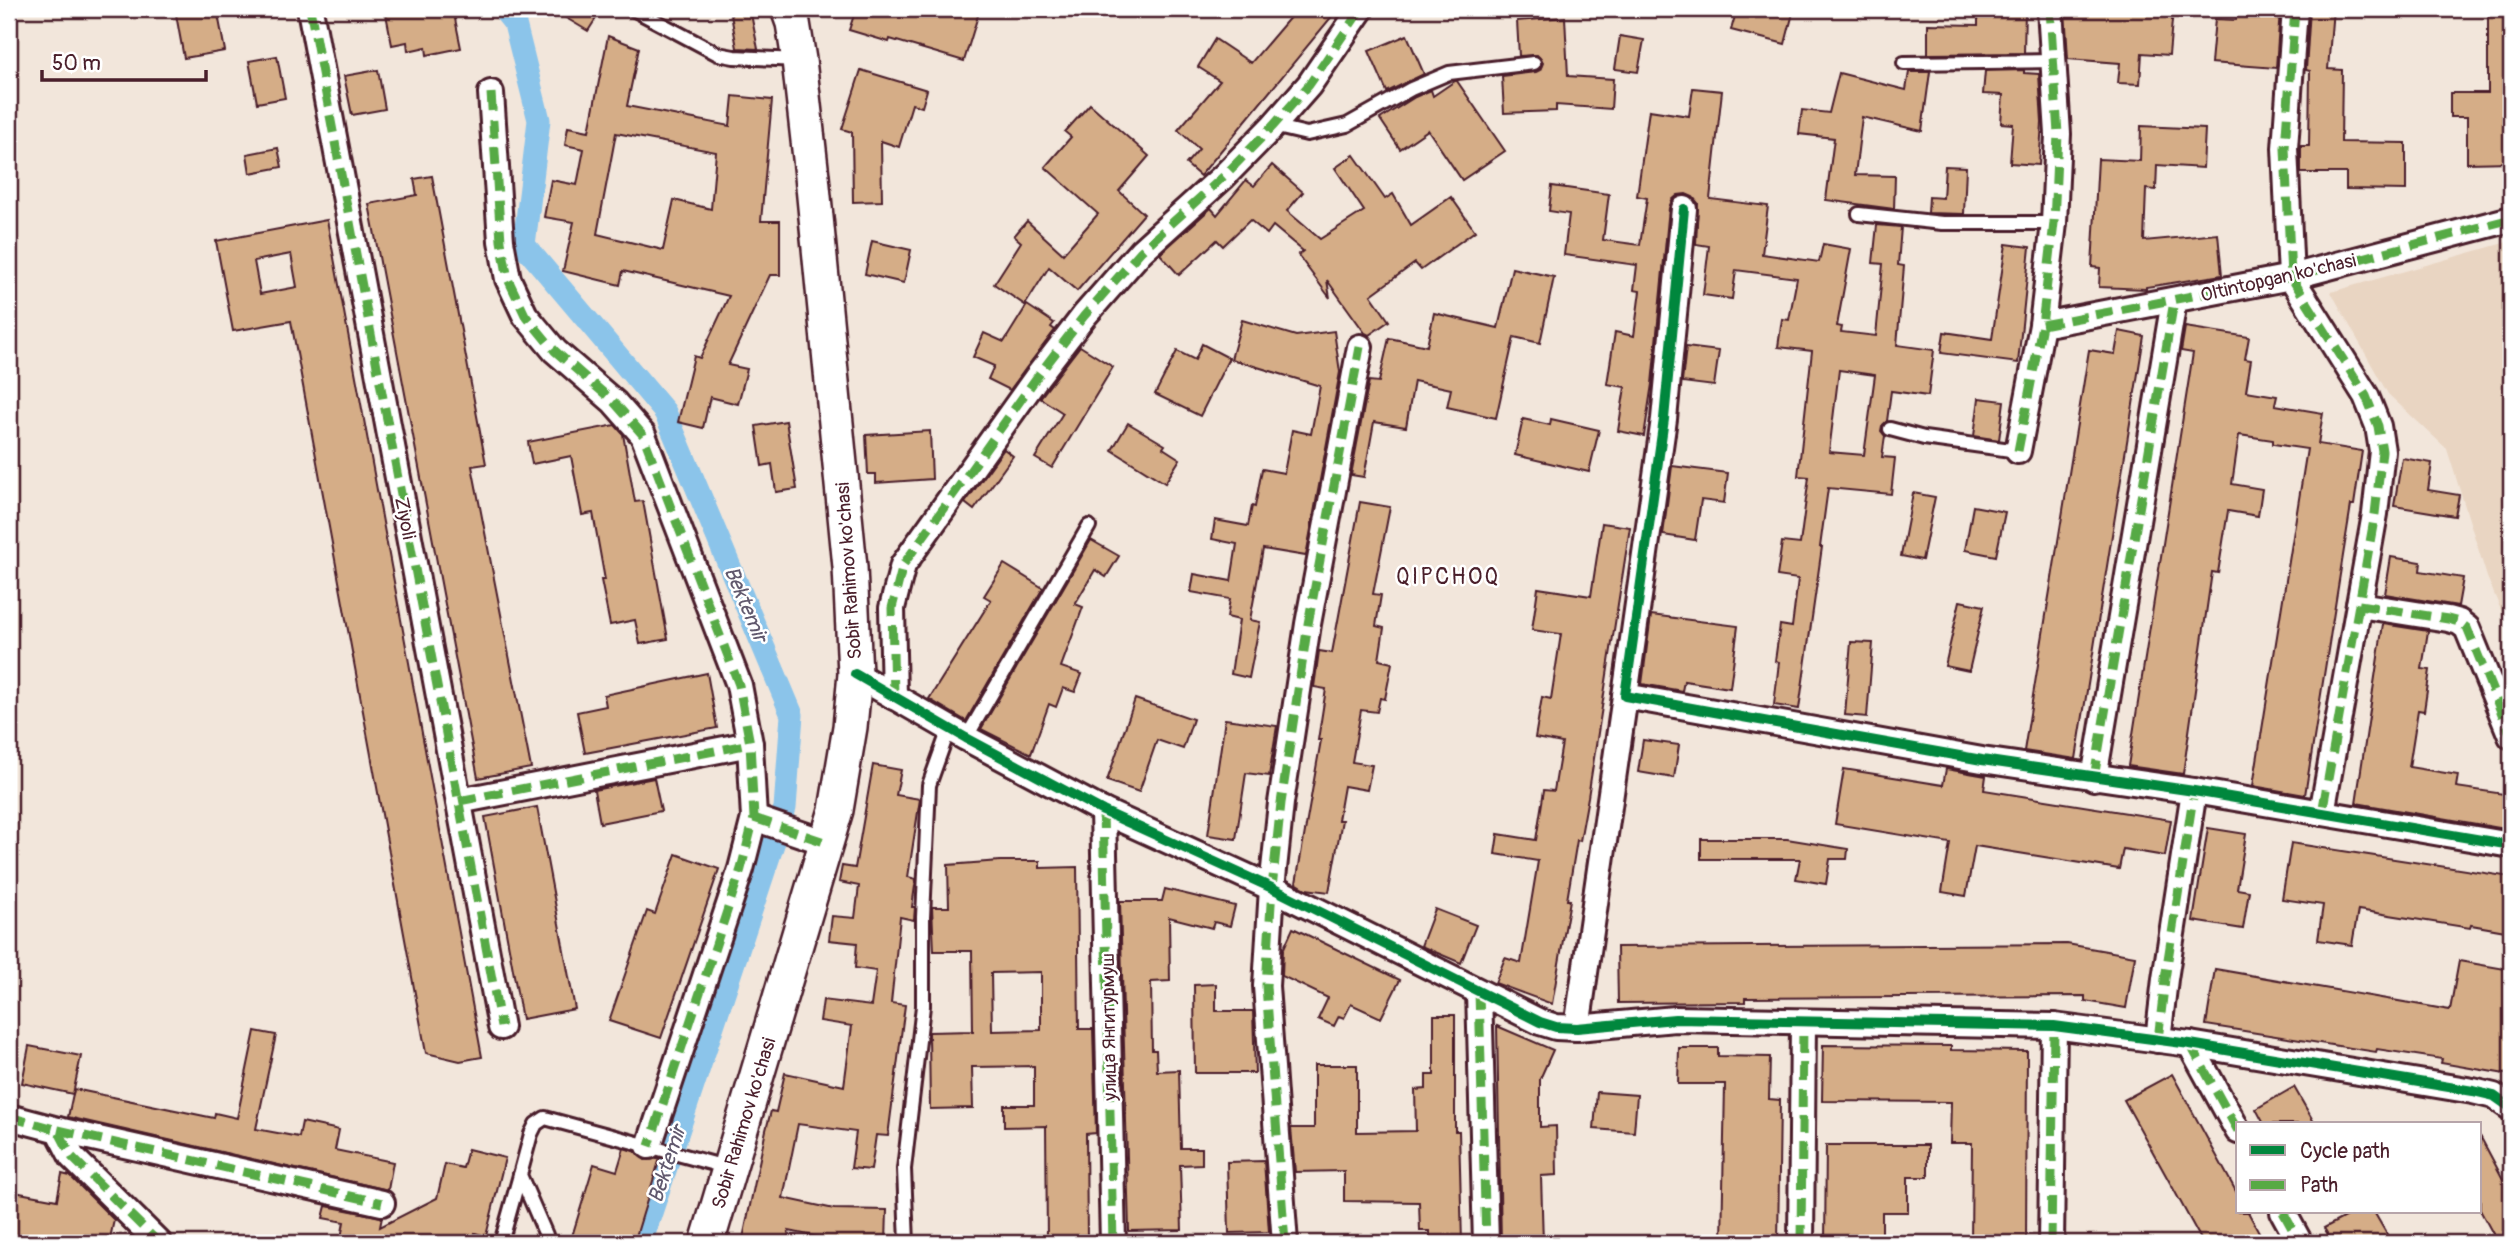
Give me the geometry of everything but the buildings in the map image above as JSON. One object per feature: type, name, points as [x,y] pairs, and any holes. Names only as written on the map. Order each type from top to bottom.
[{"type":"street","name":"Ziyoli","points":[[310,9],[501,1027]]},
{"type":"street","points":[[894,697],[892,608],[903,565],[1037,377],[1084,316],[1142,251],[1224,176],[1273,126],[1309,85],[1361,9]]},
{"type":"street","points":[[2018,451],[2042,326],[2054,222],[2058,134],[2050,9]]},
{"type":"street","points":[[2295,9],[2285,148],[2291,277],[2366,396],[2378,426],[2382,451],[2375,514],[2322,813]]},
{"type":"street","name":"Sobir Rahimov ko'chasi","points":[[707,1243],[721,1166],[813,838],[844,776],[855,674],[850,567],[813,176],[794,13]]},
{"type":"street","points":[[491,93],[501,241],[508,279],[525,315],[555,351],[614,402],[643,435],[739,685],[762,820],[741,869],[655,1147]]},
{"type":"street","points":[[1577,1028],[1664,418],[1684,209]]},
{"type":"street","name":"Oltintopgan ko'chasi","points":[[2042,326],[2291,277],[2511,219]]},
{"type":"street","points":[[2094,778],[2174,301]]},
{"type":"street","points":[[1285,1243],[1266,986],[1272,888],[1281,803],[1308,624],[1360,347]]},
{"type":"street","points":[[2359,605],[2448,619],[2467,628],[2511,736]]},
{"type":"street","points":[[855,674],[957,733],[1103,811],[1272,888],[1540,1022],[1556,1027],[1577,1028],[1675,1019],[2054,1026],[2190,1044],[2473,1091],[2494,1096],[2511,1108]]},
{"type":"street","points":[[1625,696],[2094,778],[2194,791],[2511,845]]},
{"type":"street","points":[[459,801],[750,744]]},
{"type":"street","points":[[2158,1040],[2194,791]]},
{"type":"street","name":"улица Янгитурмуш","points":[[1103,811],[1113,1243]]},
{"type":"street","points":[[762,820],[813,838]]},
{"type":"street","points":[[1479,992],[1486,1243]]},
{"type":"street","points":[[1801,1243],[1803,1022]]},
{"type":"street","points":[[2051,1243],[2054,1026]]},
{"type":"street","points":[[2190,1044],[2236,1127]]},
{"type":"street","points":[[9,1117],[382,1203]]},
{"type":"street","points":[[58,1130],[72,1157],[159,1243]]},
{"type":"street","points":[[2284,1214],[2300,1243]]},
{"type":"lane","points":[[633,9],[718,54],[799,60]]},
{"type":"lane","points":[[1904,63],[2052,61]]},
{"type":"lane","points":[[1273,126],[1307,134],[1347,125],[1411,89],[1449,73],[1535,63]]},
{"type":"lane","points":[[1860,214],[1942,223],[2054,222]]},
{"type":"lane","points":[[1890,429],[1924,438],[2018,451]]},
{"type":"lane","points":[[907,1243],[904,1169],[923,1006],[923,917],[929,785],[957,733],[1089,526]]},
{"type":"lane","points":[[501,1243],[531,1134],[536,1124],[545,1118],[721,1166]]},
{"type":"lane","points":[[520,1175],[546,1235],[546,1243]]},
{"type":"shaded area","points":[[2511,241],[2511,634],[2487,577],[2447,449],[2388,394],[2331,292]]},
{"type":"waterway","name":"Bektemir","points":[[503,9],[515,24],[539,120],[524,245],[665,412],[792,715],[785,808],[641,1243]]},
{"type":"marked path","points":[[310,9],[501,1027]]},
{"type":"marked path","points":[[894,697],[892,608],[903,565],[1037,377],[1084,316],[1141,251],[1224,176],[1273,126],[1309,85],[1361,9]]},
{"type":"marked path","points":[[2018,451],[2042,325],[2054,223],[2058,134],[2050,9]]},
{"type":"marked path","points":[[2295,9],[2285,148],[2291,277],[2366,396],[2378,426],[2382,451],[2375,514],[2322,813]]},
{"type":"marked path","points":[[491,93],[501,241],[508,279],[525,315],[555,351],[614,402],[643,435],[739,685],[750,744],[754,818],[741,869],[649,1146]]},
{"type":"marked path","points":[[2042,325],[2291,277],[2511,219]]},
{"type":"marked path","points":[[2094,778],[2174,301]]},
{"type":"marked path","points":[[1285,1243],[1266,986],[1272,888],[1281,803],[1308,624],[1360,347]]},
{"type":"marked path","points":[[2359,605],[2448,619],[2467,628],[2511,736]]},
{"type":"marked path","points":[[459,801],[750,744]]},
{"type":"marked path","points":[[2158,1040],[2194,791]]},
{"type":"marked path","points":[[1103,811],[1113,1243]]},
{"type":"marked path","points":[[754,818],[827,843]]},
{"type":"marked path","points":[[1479,992],[1486,1243]]},
{"type":"marked path","points":[[1801,1243],[1803,1022]]},
{"type":"marked path","points":[[2051,1243],[2054,1026]]},
{"type":"marked path","points":[[2190,1044],[2236,1127]]},
{"type":"marked path","points":[[9,1117],[58,1130],[72,1157],[159,1243]]},
{"type":"marked path","points":[[58,1130],[382,1203]]},
{"type":"marked path","points":[[2284,1214],[2300,1243]]},
{"type":"cycle path","points":[[1684,209],[1664,419],[1625,696],[1982,760],[2194,791],[2511,845]]},
{"type":"cycle path","points":[[855,674],[966,738],[1103,811],[1272,888],[1540,1022],[1556,1027],[1577,1028],[1675,1019],[2054,1026],[2190,1044],[2473,1091],[2494,1096],[2511,1108]]},
{"type":"district","name":"QIPCHOQ","points":[[1448,576]]}]
